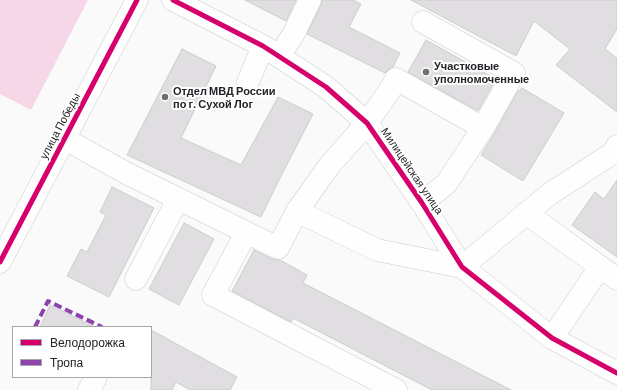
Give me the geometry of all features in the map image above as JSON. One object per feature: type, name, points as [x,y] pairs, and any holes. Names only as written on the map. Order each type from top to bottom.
[{"type":"street","name":"улица Победы","points":[[0,262],[137,0]]},
{"type":"street","name":"Милицейская улица","points":[[173,0],[271,51],[326,87],[367,123],[422,202],[462,267],[552,338],[617,373]]},
{"type":"street","points":[[248,82],[271,51],[292,35],[310,0]]},
{"type":"street","points":[[422,202],[446,184],[483,128],[514,73],[423,22]]},
{"type":"street","points":[[65,139],[126,173],[278,248],[296,211],[329,166],[367,123],[396,79],[483,128]]},
{"type":"street","points":[[296,211],[377,250],[462,267],[550,193],[613,152],[617,146]]},
{"type":"street","points":[[136,279],[178,199]]},
{"type":"street","points":[[526,214],[617,279]]},
{"type":"street","points":[[246,233],[213,296],[396,390]]},
{"type":"street","points":[[552,338],[600,267]]},
{"type":"street","points":[[89,390],[95,378]]},
{"type":"shaded area","points":[[0,0],[88,0],[31,110],[0,94]]},
{"type":"building","points":[[245,0],[296,0],[286,21]]},
{"type":"building","points":[[322,0],[353,0],[361,4],[349,27],[400,53],[393,67],[385,73],[307,34]]},
{"type":"building","points":[[411,0],[617,0],[617,29],[605,49],[617,58],[617,112],[556,65],[570,49],[534,21],[516,56]]},
{"type":"building","points":[[426,40],[496,79],[478,111],[408,72]]},
{"type":"building","points":[[182,49],[216,66],[181,138],[241,165],[278,97],[313,114],[261,217],[127,155]]},
{"type":"building","points":[[522,88],[564,113],[523,181],[481,155],[518,91]]},
{"type":"building","points":[[617,180],[617,257],[572,225],[595,192],[604,199]]},
{"type":"building","points":[[112,187],[154,208],[109,297],[67,276],[81,249],[87,252],[106,215],[100,212]]},
{"type":"building","points":[[184,223],[214,239],[179,305],[149,289]]},
{"type":"building","points":[[254,250],[272,259],[280,260],[307,275],[303,283],[511,390],[432,390],[293,318],[291,322],[232,291]]},
{"type":"building","points":[[50,305],[93,326],[40,326]]},
{"type":"building","points":[[152,331],[237,377],[230,390],[190,390],[176,382],[172,390],[151,390]]},
{"type":"marked path","points":[[36,326],[48,301],[100,326]]},
{"type":"cycle path","points":[[0,262],[137,0]]},
{"type":"cycle path","points":[[173,0],[263,46],[326,87],[367,123],[422,203],[462,267],[552,338],[617,373]]},
{"type":"place","name":"Участковые уполномоченные","points":[[426,72]]},
{"type":"place","name":"Отдел МВД России по г. Сухой Лог","points":[[165,97]]}]
